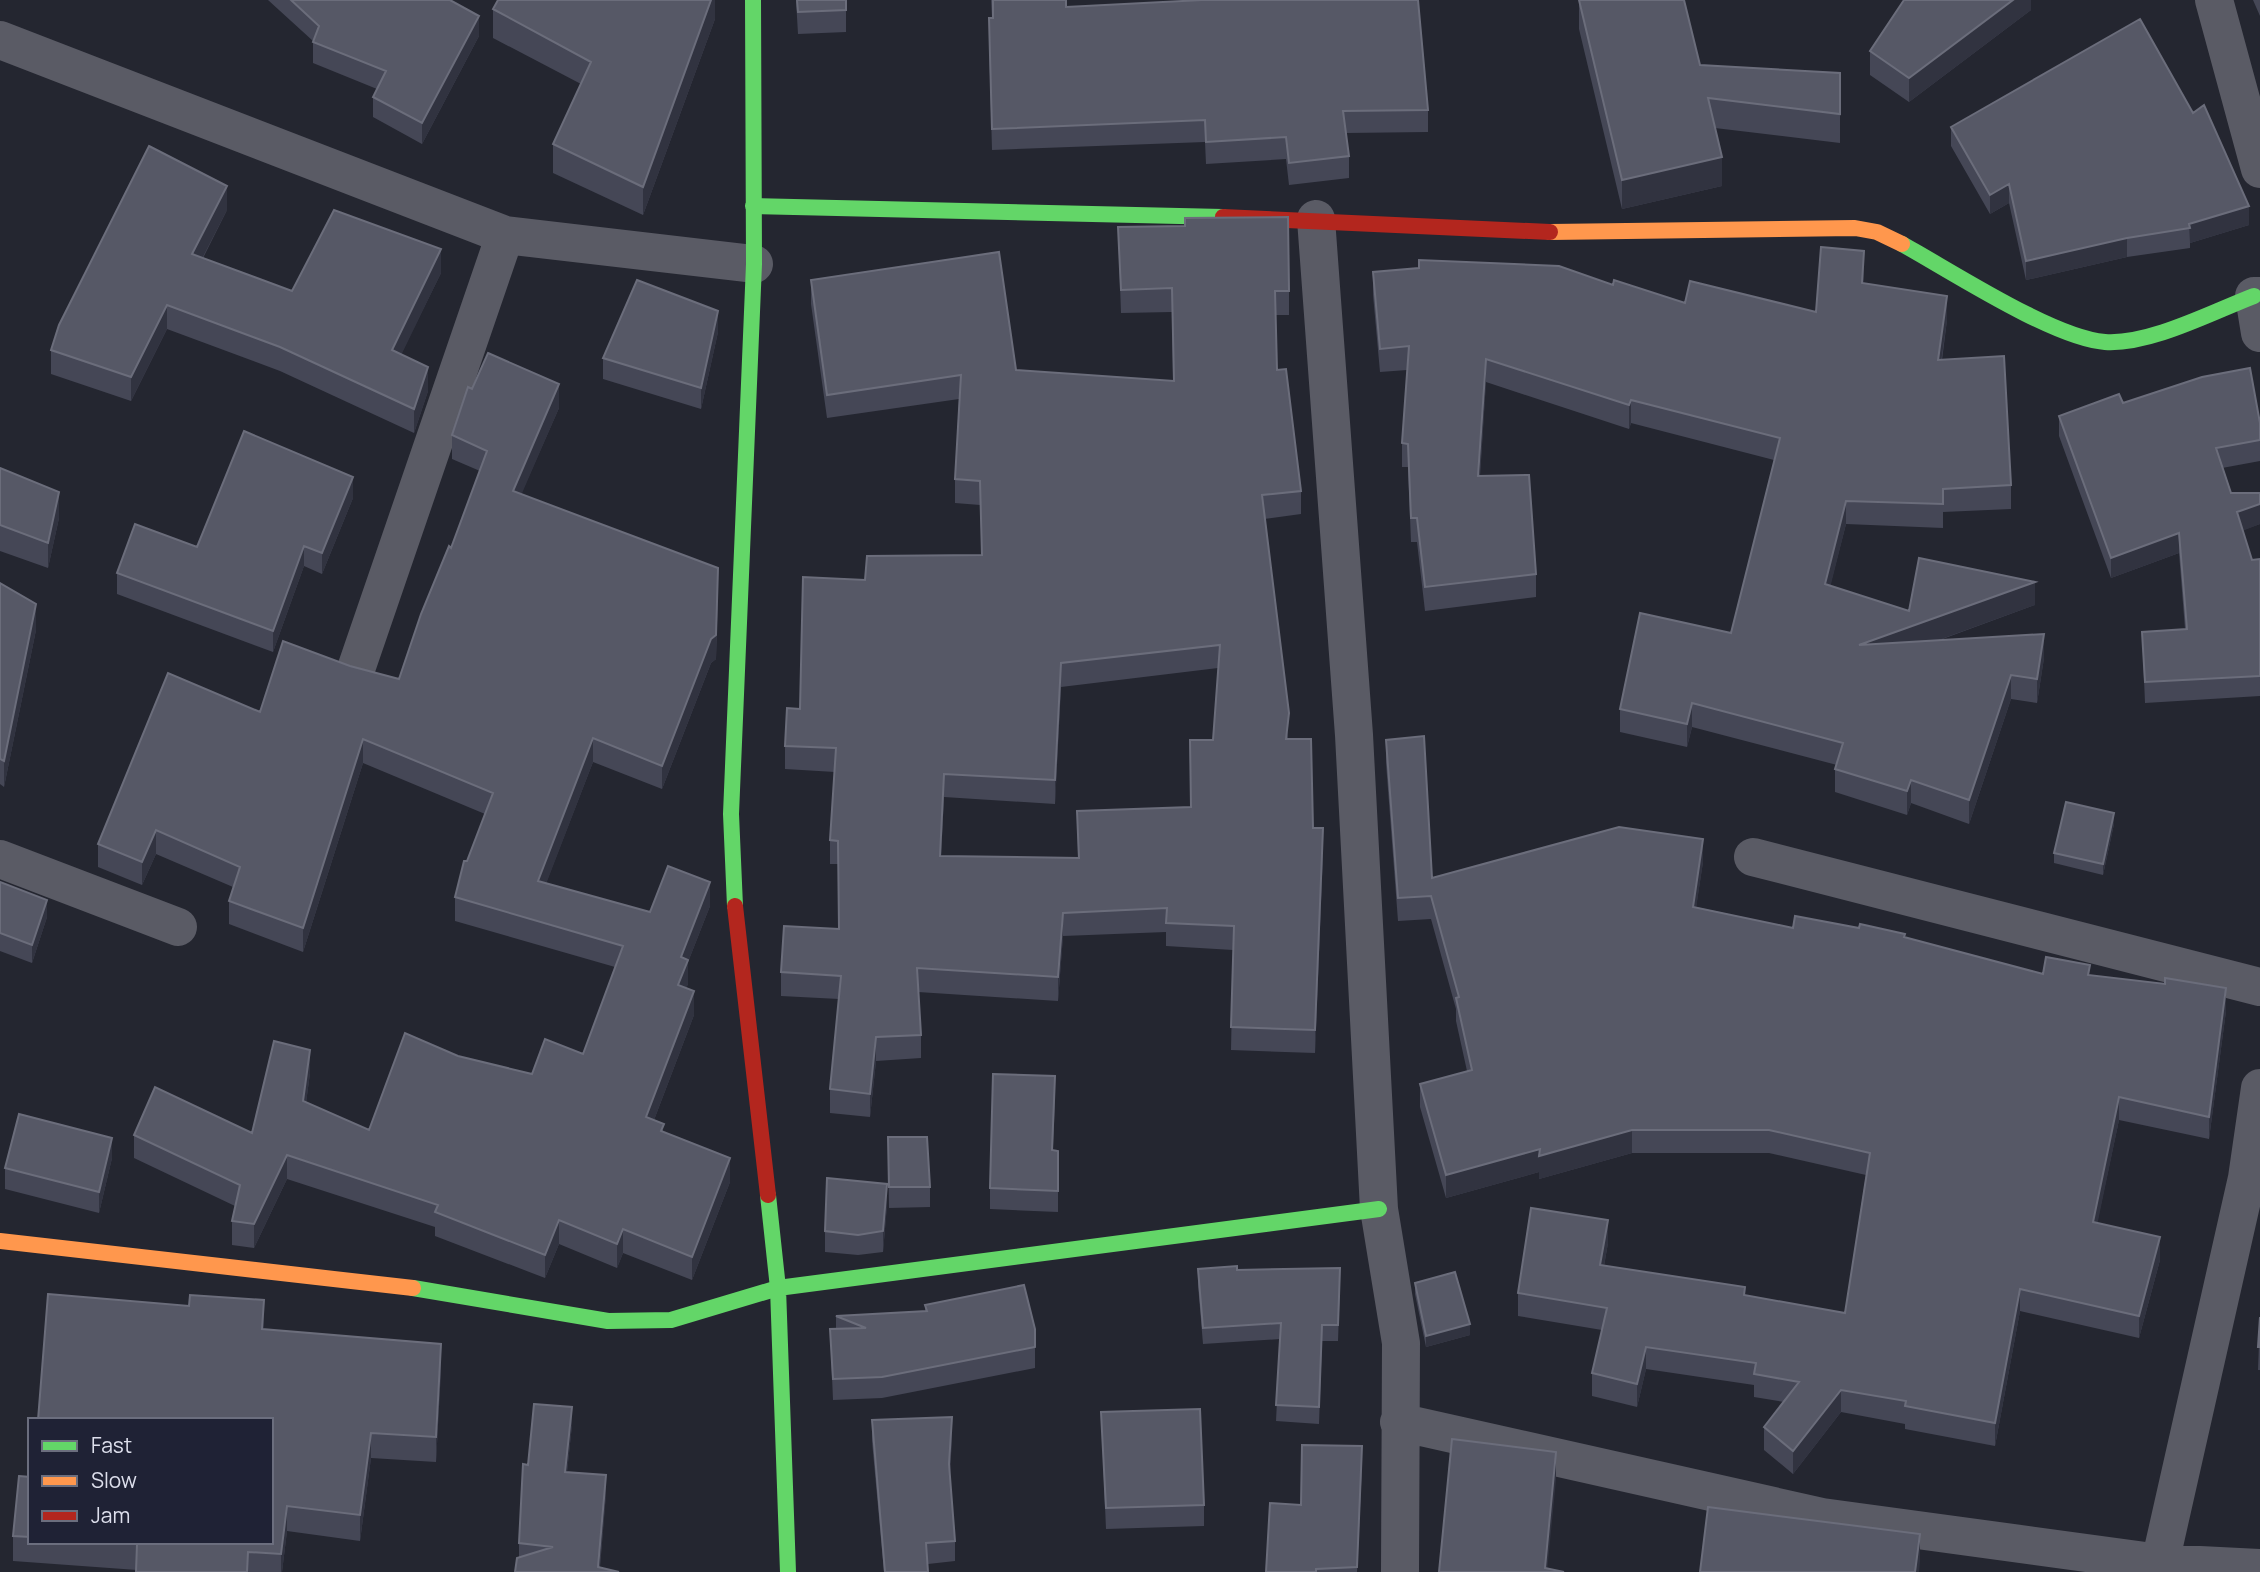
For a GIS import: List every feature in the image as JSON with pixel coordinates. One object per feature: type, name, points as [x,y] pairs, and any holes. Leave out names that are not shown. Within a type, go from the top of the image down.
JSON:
[{"type":"street","points":[[753,0],[754,264],[731,814],[735,909],[778,1289],[788,1572]]},
{"type":"street","points":[[2214,0],[2260,169]]},
{"type":"street","points":[[0,40],[505,235],[754,264]]},
{"type":"street","points":[[753,206],[1316,219],[1532,232],[1855,228],[1901,243],[2066,332],[2103,342],[2141,337],[2257,296],[2260,333]]},
{"type":"street","points":[[1316,219],[1354,735],[1379,1209],[1401,1343],[1400,1572]]},
{"type":"street","points":[[356,669],[505,235]]},
{"type":"street","points":[[1753,857],[2260,987]]},
{"type":"street","points":[[0,859],[178,927]]},
{"type":"street","points":[[2160,1563],[2248,1178],[2260,1088]]},
{"type":"street","points":[[0,1241],[434,1290],[608,1321],[671,1320],[778,1289],[1379,1209]]},
{"type":"street","points":[[1399,1422],[1822,1517],[2160,1563],[2260,1568]]},
{"type":"building","points":[[291,0],[450,0],[479,16],[422,123],[373,97],[386,71],[313,42],[319,26]]},
{"type":"building","points":[[498,0],[711,0],[643,187],[553,144],[591,62],[493,9]]},
{"type":"building","points":[[797,0],[846,0],[846,10],[798,12]]},
{"type":"building","points":[[993,0],[1066,0],[1066,7],[1202,0],[1418,0],[1428,110],[1343,111],[1349,156],[1289,163],[1286,137],[1206,142],[1205,120],[992,129],[989,18],[993,18]]},
{"type":"building","points":[[1579,0],[1684,0],[1700,65],[1840,73],[1840,114],[1708,98],[1722,157],[1622,180]]},
{"type":"building","points":[[1904,0],[2013,0],[1909,78],[1870,51]]},
{"type":"building","points":[[2140,19],[2193,113],[2204,105],[2249,206],[2189,224],[2190,228],[2127,238],[2026,261],[2009,184],[1990,195],[1951,127]]},
{"type":"building","points":[[149,146],[227,186],[192,254],[292,291],[334,210],[441,249],[392,350],[428,367],[414,409],[280,347],[167,305],[131,377],[51,350],[59,325]]},
{"type":"building","points":[[1288,217],[1289,291],[1275,291],[1277,370],[1286,369],[1301,491],[1262,495],[1289,713],[1286,739],[1311,739],[1313,828],[1323,828],[1315,1030],[1231,1027],[1234,926],[1166,923],[1167,908],[1063,913],[1058,977],[917,968],[921,1035],[876,1037],[870,1094],[830,1089],[841,976],[781,972],[784,926],[839,929],[838,841],[830,840],[836,748],[785,746],[787,708],[800,709],[803,577],[865,580],[867,556],[982,555],[980,481],[955,479],[961,375],[827,395],[811,280],[999,252],[1016,370],[1174,381],[1172,288],[1121,290],[1118,227],[1185,226],[1185,218]],"holes":[[[1220,645],[1213,740],[1190,740],[1191,807],[1077,811],[1079,858],[940,856],[944,774],[1055,780],[1061,663]]]},
{"type":"building","points":[[1821,247],[1864,251],[1862,283],[1947,296],[1938,360],[2004,356],[2011,485],[1943,489],[1943,504],[1846,501],[1825,584],[1909,611],[1919,558],[2035,582],[1859,645],[2044,634],[2037,679],[2011,675],[1969,800],[1911,780],[1907,791],[1835,769],[1843,743],[1692,703],[1687,724],[1620,709],[1640,613],[1731,633],[1780,438],[1631,400],[1629,405],[1486,359],[1478,476],[1529,475],[1536,574],[1425,587],[1417,518],[1411,518],[1408,444],[1402,443],[1409,346],[1380,349],[1373,272],[1419,268],[1419,260],[1559,266],[1613,285],[1614,280],[1685,303],[1690,281],[1816,312]]},
{"type":"building","points":[[637,280],[718,311],[701,388],[603,358]]},
{"type":"building","points":[[488,353],[559,384],[513,491],[718,568],[716,635],[711,639],[662,766],[593,738],[538,881],[650,912],[668,866],[710,882],[681,957],[688,960],[678,985],[694,991],[646,1117],[664,1124],[661,1131],[730,1158],[692,1257],[623,1229],[617,1244],[559,1220],[545,1255],[435,1212],[438,1205],[287,1155],[254,1224],[232,1221],[240,1185],[134,1135],[155,1087],[252,1133],[274,1041],[310,1050],[303,1101],[369,1130],[405,1033],[458,1056],[532,1074],[545,1039],[583,1054],[623,946],[455,897],[464,861],[467,861],[493,793],[363,739],[303,928],[229,901],[240,867],[156,830],[142,862],[98,844],[168,673],[260,712],[283,641],[350,666],[399,679],[421,614],[449,546],[451,548],[487,451],[452,435],[468,387],[472,389]]},
{"type":"building","points":[[2250,368],[2260,423],[2260,440],[2216,448],[2231,493],[2260,493],[2260,504],[2237,512],[2252,560],[2260,559],[2260,676],[2145,682],[2142,632],[2187,629],[2179,533],[2111,558],[2059,416],[2119,394],[2123,403],[2202,377]]},
{"type":"building","points":[[244,431],[353,477],[322,553],[304,546],[273,631],[117,573],[135,524],[197,547]]},
{"type":"building","points":[[0,468],[59,492],[48,543],[0,525]]},
{"type":"building","points":[[0,583],[36,604],[4,761],[0,759]]},
{"type":"building","points":[[1424,736],[1432,878],[1619,827],[1703,839],[1693,907],[1793,928],[1795,916],[1859,928],[1860,924],[1905,934],[1904,937],[2043,974],[2046,957],[2090,965],[2088,975],[2165,984],[2165,978],[2226,988],[2209,1117],[2119,1097],[2093,1222],[2160,1237],[2139,1316],[2020,1289],[1995,1423],[1905,1406],[1906,1401],[1841,1390],[1793,1451],[1764,1427],[1799,1382],[1754,1374],[1756,1363],[1646,1347],[1637,1384],[1592,1373],[1607,1308],[1518,1293],[1531,1208],[1608,1220],[1600,1265],[1745,1287],[1744,1295],[1845,1313],[1870,1153],[1769,1130],[1632,1130],[1539,1156],[1540,1149],[1446,1175],[1420,1084],[1472,1070],[1456,998],[1459,997],[1431,896],[1398,898],[1386,740]]},
{"type":"building","points":[[2066,802],[2114,813],[2103,864],[2054,853]]},
{"type":"building","points":[[0,882],[47,900],[32,945],[0,933]]},
{"type":"building","points":[[993,1074],[1055,1076],[1052,1150],[1058,1151],[1058,1191],[990,1188]]},
{"type":"building","points":[[19,1114],[112,1138],[99,1192],[5,1168]]},
{"type":"building","points":[[888,1137],[927,1137],[930,1187],[889,1187]]},
{"type":"building","points":[[827,1178],[887,1184],[883,1231],[858,1235],[825,1231]]},
{"type":"building","points":[[1237,1266],[1237,1270],[1340,1268],[1338,1325],[1322,1325],[1319,1407],[1276,1405],[1281,1323],[1203,1328],[1198,1269]]},
{"type":"building","points":[[1455,1272],[1470,1324],[1426,1336],[1415,1283]]},
{"type":"building","points":[[1024,1285],[1035,1329],[1035,1347],[882,1377],[833,1379],[830,1329],[866,1328],[836,1316],[927,1311],[925,1305]]},
{"type":"building","points":[[48,1294],[189,1306],[190,1295],[264,1300],[262,1329],[441,1344],[436,1437],[371,1433],[360,1515],[287,1506],[281,1554],[248,1552],[247,1572],[136,1572],[137,1544],[273,1544],[273,1418],[38,1418]]},
{"type":"building","points":[[534,1404],[572,1407],[565,1472],[606,1475],[598,1567],[619,1572],[515,1572],[517,1558],[553,1547],[519,1543],[523,1464],[528,1465]]},
{"type":"building","points":[[1200,1409],[1204,1505],[1106,1508],[1101,1412]]},
{"type":"building","points":[[952,1417],[949,1464],[955,1541],[926,1543],[928,1572],[885,1572],[872,1420]]},
{"type":"building","points":[[1452,1439],[1556,1452],[1545,1568],[1564,1572],[1439,1572]]},
{"type":"building","points":[[1302,1445],[1362,1446],[1357,1567],[1316,1569],[1316,1572],[1266,1572],[1270,1503],[1301,1505]]},
{"type":"building","points":[[19,1476],[28,1477],[28,1537],[13,1536]]},
{"type":"building","points":[[1708,1507],[1920,1534],[1915,1572],[1700,1572]]},
{"type":"traffic: fast","points":[[735,906],[731,814],[754,264],[753,0]]},
{"type":"traffic: fast","points":[[753,206],[1223,217]]},
{"type":"traffic: fast","points":[[1902,244],[2031,316],[2083,338],[2105,342],[2123,342],[2161,333],[2254,296]]},
{"type":"traffic: fast","points":[[768,1195],[778,1288],[788,1572]]},
{"type":"traffic: fast","points":[[413,1288],[608,1321],[671,1320],[778,1288],[1379,1209]]},
{"type":"traffic: slow","points":[[1550,232],[1855,228],[1877,232],[1902,244]]},
{"type":"traffic: slow","points":[[0,1241],[413,1288]]},
{"type":"traffic: jam","points":[[1223,217],[1550,232]]},
{"type":"traffic: jam","points":[[735,906],[768,1195]]}]
